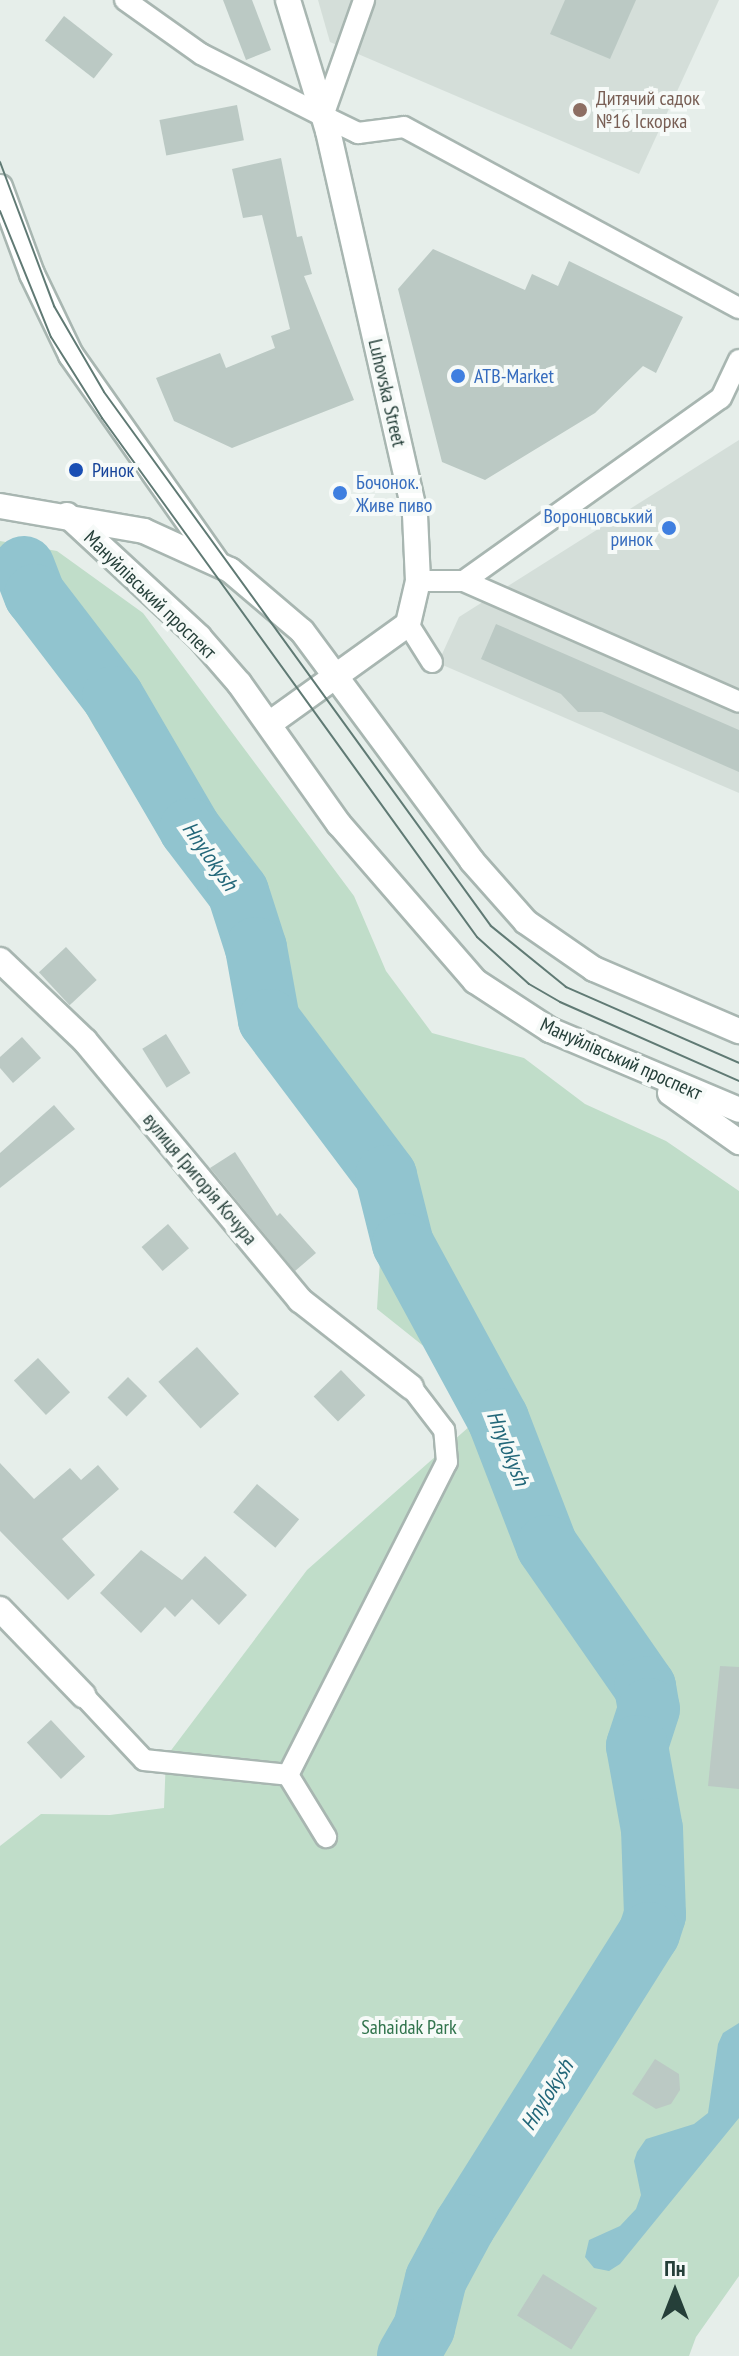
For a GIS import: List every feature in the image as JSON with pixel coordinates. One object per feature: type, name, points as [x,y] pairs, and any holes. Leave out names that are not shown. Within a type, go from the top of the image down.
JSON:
[{"type":"main road","name":"Luhovska Street","points":[[288,0],[323,116],[415,514],[418,581],[408,624]]},
{"type":"main road","points":[[0,187],[32,274],[71,355],[216,561]]},
{"type":"main road","points":[[0,506],[67,515]]},
{"type":"main road","name":"Мануйлівський проспект","points":[[67,515],[144,531],[216,561],[268,599],[339,675],[472,861],[526,922],[594,969],[739,1031]]},
{"type":"main road","name":"Мануйлівський проспект","points":[[67,515],[199,637],[269,724],[339,824],[475,981],[550,1030],[739,1110]]},
{"type":"main road","points":[[269,724],[408,624]]},
{"type":"main road","name":"вулиця Григорія Кочура","points":[[0,960],[85,1041],[300,1300],[411,1387]]},
{"type":"main road","points":[[632,1067],[739,1142]]},
{"type":"main road","points":[[0,1609],[83,1695]]},
{"type":"lane","points":[[125,0],[201,54],[323,116],[358,133],[404,127],[739,308]]},
{"type":"lane","points":[[323,116],[364,0]]},
{"type":"lane","points":[[464,581],[721,398],[739,360]]},
{"type":"lane","points":[[418,581],[464,581],[739,702]]},
{"type":"lane","points":[[408,624],[432,662]]},
{"type":"lane","points":[[288,1775],[447,1462],[444,1430],[411,1387]]},
{"type":"lane","points":[[83,1695],[144,1760],[288,1775]]},
{"type":"lane","points":[[288,1775],[326,1837]]},
{"type":"shaded area","name":"Дитячий садок №16 Іскорка","points":[[318,0],[719,0],[639,174],[330,42]]},
{"type":"shaded area","name":"Воронцовський ринок","points":[[739,440],[739,793],[438,663],[459,617]]},
{"type":"green space","name":"Sahaidak Park","points":[[0,541],[57,551],[143,613],[354,896],[386,971],[432,1033],[524,1058],[585,1104],[666,1141],[739,1191],[739,2276],[696,2337],[689,2356],[0,2356],[0,1846],[41,1814],[110,1815],[164,1808],[166,1757],[307,1570],[479,1418],[456,1372],[377,1309],[381,1244],[357,1137],[282,1018],[242,922],[214,873],[96,730],[0,562]]},
{"type":"water","points":[[739,2023],[739,2118],[620,2264],[609,2271],[594,2268],[585,2257],[589,2240],[620,2226],[636,2209],[641,2195],[634,2161],[637,2152],[646,2139],[694,2124],[708,2113],[718,2044],[723,2033]]},
{"type":"building","points":[[223,0],[252,0],[271,50],[246,60]]},
{"type":"building","points":[[565,0],[636,0],[610,59],[550,34]]},
{"type":"building","points":[[64,16],[113,54],[94,79],[45,40]]},
{"type":"building","points":[[237,105],[244,140],[166,155],[159,120]]},
{"type":"building","points":[[281,158],[297,237],[302,236],[312,274],[304,276],[354,400],[232,448],[174,421],[156,378],[220,353],[226,368],[275,348],[271,336],[290,329],[262,215],[243,218],[232,169]]},
{"type":"building","points":[[433,249],[525,290],[532,274],[558,286],[569,261],[683,317],[656,373],[643,366],[595,413],[485,480],[442,462],[398,289]]},
{"type":"building","points":[[496,624],[739,730],[739,772],[602,712],[578,712],[561,694],[481,659]]},
{"type":"building","points":[[66,947],[97,980],[70,1005],[39,972]]},
{"type":"building","points":[[166,1034],[190,1073],[167,1088],[142,1049]]},
{"type":"building","points":[[22,1037],[41,1058],[13,1083],[0,1068],[0,1057]]},
{"type":"building","points":[[54,1105],[75,1129],[0,1188],[0,1153]]},
{"type":"building","points":[[235,1152],[277,1216],[280,1213],[316,1253],[295,1271],[210,1168]]},
{"type":"building","points":[[168,1224],[189,1248],[163,1271],[142,1247]]},
{"type":"building","points":[[197,1347],[239,1394],[201,1429],[158,1382]]},
{"type":"building","points":[[38,1358],[70,1392],[46,1415],[14,1381]]},
{"type":"building","points":[[341,1370],[365,1395],[338,1422],[314,1396]]},
{"type":"building","points":[[128,1377],[147,1396],[127,1417],[107,1398]]},
{"type":"building","points":[[0,1463],[34,1499],[70,1468],[81,1480],[98,1465],[119,1489],[62,1539],[95,1575],[68,1600],[0,1531]]},
{"type":"building","points":[[257,1484],[299,1519],[275,1548],[233,1512]]},
{"type":"building","points":[[141,1550],[182,1580],[205,1556],[247,1595],[219,1625],[192,1599],[175,1617],[165,1607],[141,1633],[100,1593]]},
{"type":"building","points":[[720,1666],[739,1667],[739,1789],[708,1786]]},
{"type":"building","points":[[51,1720],[85,1757],[61,1779],[27,1743]]},
{"type":"building","points":[[655,2059],[679,2074],[680,2090],[671,2104],[656,2109],[632,2094]]},
{"type":"building","points":[[543,2274],[597,2308],[571,2349],[517,2316]]},
{"type":"waterway","name":"Hnylokysh","points":[[24,567],[35,595],[113,697],[190,829],[238,892],[256,948],[269,1020],[386,1176],[403,1244],[498,1419],[547,1546],[645,1687],[649,1709],[637,1746],[652,1829],[655,1915],[649,1933],[465,2225],[436,2279],[424,2328],[408,2356]]},
{"type":"tram line","points":[[0,162],[54,306],[104,392],[491,926],[566,987],[739,1063]]},
{"type":"tram line","points":[[0,211],[51,337],[102,418],[477,937],[529,984],[560,1002],[739,1081]]},
{"type":"place","name":"Дитячий садок №16 Іскорка","points":[[580,110]]},
{"type":"place","name":"ATB-Market","points":[[458,376]]},
{"type":"place","name":"Ринок","points":[[76,470]]},
{"type":"place","name":"Бочонок. Живе пиво","points":[[340,493]]},
{"type":"place","name":"Воронцовський ринок","points":[[669,528]]}]
